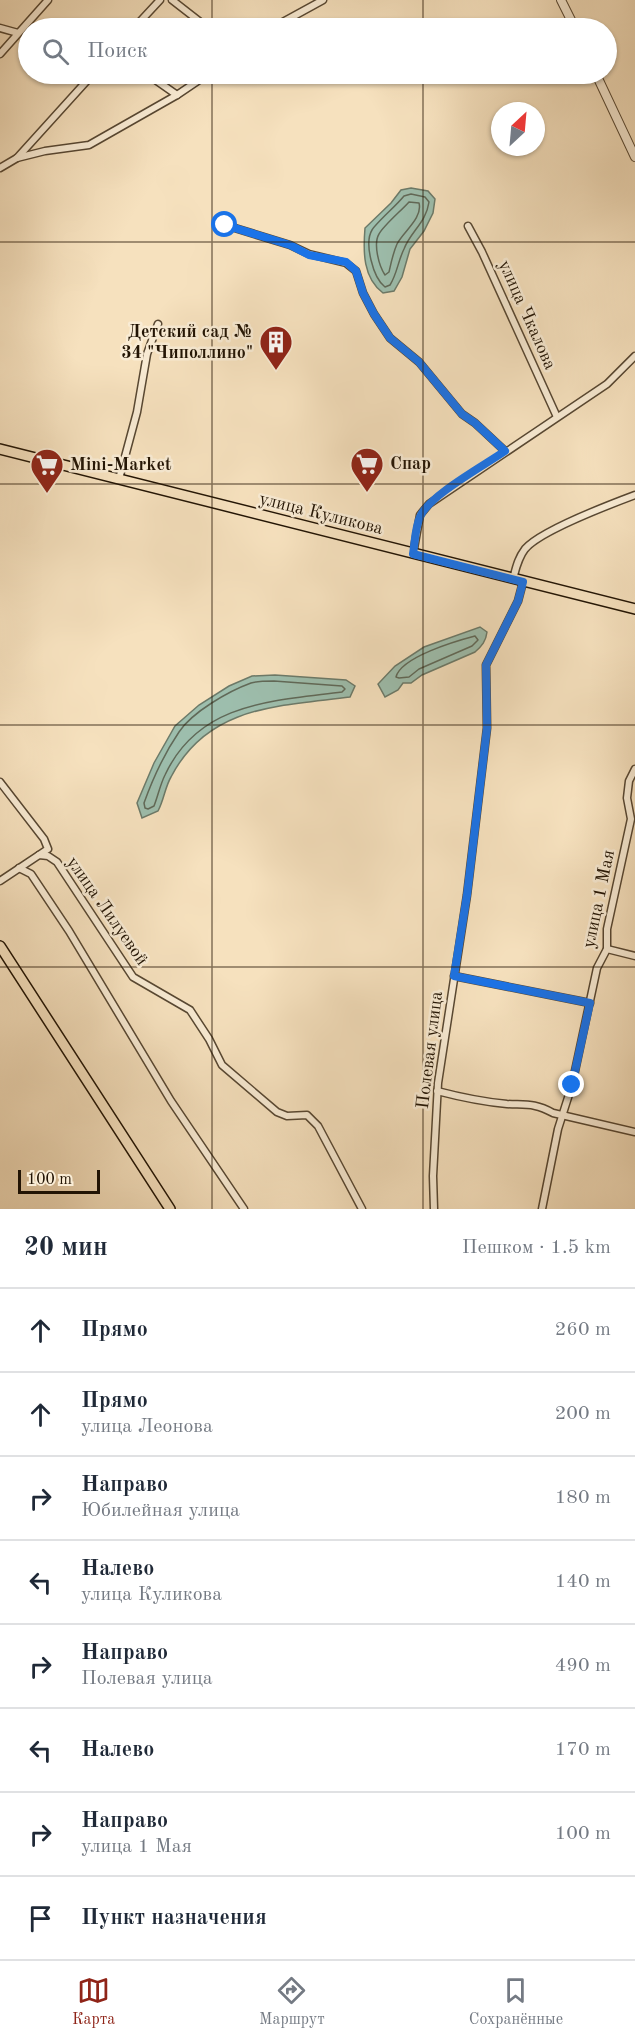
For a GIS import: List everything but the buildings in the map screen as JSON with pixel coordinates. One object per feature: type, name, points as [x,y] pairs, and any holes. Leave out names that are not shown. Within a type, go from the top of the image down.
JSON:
[{"type":"main road","name":"улица Куликова","points":[[0,449],[635,609]]},
{"type":"main road","points":[[0,946],[170,1209]]},
{"type":"street","points":[[32,18],[48,0]]},
{"type":"street","points":[[143,18],[160,0]]},
{"type":"street","points":[[172,0],[195,18]]},
{"type":"street","points":[[290,18],[322,0]]},
{"type":"street","points":[[561,0],[570,18]]},
{"type":"street","points":[[0,28],[18,33],[0,54]]},
{"type":"street","points":[[17,158],[84,84]]},
{"type":"street","points":[[161,84],[177,95]]},
{"type":"street","points":[[0,168],[17,158],[45,151],[89,145],[193,84]]},
{"type":"street","points":[[601,84],[635,157]]},
{"type":"street","points":[[225,225],[290,245],[309,255],[346,262],[356,271],[363,293],[390,338],[419,362],[462,414],[505,451]]},
{"type":"street","name":"улица Чкалова","points":[[468,226],[557,417]]},
{"type":"street","points":[[119,479],[137,412],[147,354],[158,324]]},
{"type":"street","points":[[413,554],[416,529],[420,515],[425,508],[443,493],[607,384],[635,356]]},
{"type":"street","points":[[513,579],[519,557],[540,537],[635,495]]},
{"type":"street","name":"Полевая улица","points":[[434,1209],[433,1176],[437,1091],[467,895],[487,728],[486,665],[518,601],[523,582]]},
{"type":"street","name":"улица 1 Мая","points":[[542,1209],[597,968],[607,949],[607,930],[631,819],[627,798],[628,781],[635,769]]},
{"type":"street","name":"улица Лилуевой","points":[[0,782],[44,839],[48,849],[0,882]]},
{"type":"street","name":"улица Лилуевой","points":[[39,855],[48,856],[57,862],[133,976],[190,1010],[209,1039],[222,1065],[277,1112],[287,1116],[307,1115],[318,1126],[362,1209]]},
{"type":"street","points":[[19,868],[31,874],[69,931],[171,1101],[244,1209]]},
{"type":"street","points":[[607,949],[635,957]]},
{"type":"street","points":[[454,976],[590,1003]]},
{"type":"street","points":[[437,1091],[506,1104],[530,1103],[563,1115],[635,1132]]},
{"type":"water","points":[[411,188],[428,191],[435,199],[433,213],[424,231],[410,249],[402,277],[394,291],[383,293],[371,280],[368,272],[364,246],[365,228],[401,190]]},
{"type":"water","points":[[480,627],[487,632],[483,643],[475,652],[422,675],[411,683],[403,683],[398,690],[385,697],[378,684],[395,666],[424,647]]},
{"type":"water","points":[[275,675],[346,680],[355,686],[350,697],[272,707],[225,722],[205,735],[186,753],[169,781],[158,811],[142,818],[137,803],[154,763],[175,726],[199,705],[229,686],[252,676]]},
{"type":"place","name":"Детский сад № 34 \"Чиполлино\"","points":[[276,371]]},
{"type":"place","name":"Спар","points":[[367,493]]},
{"type":"place","name":"Mini-Market","points":[[47,494]]},
{"type":"route","points":[[225,225],[290,245],[309,255],[346,262],[356,271],[363,293],[390,338],[419,362],[462,414],[505,451],[425,508],[420,515],[416,529],[413,554],[523,582],[518,601],[486,665],[487,728],[467,895],[454,976],[590,1003],[572,1085]]}]
